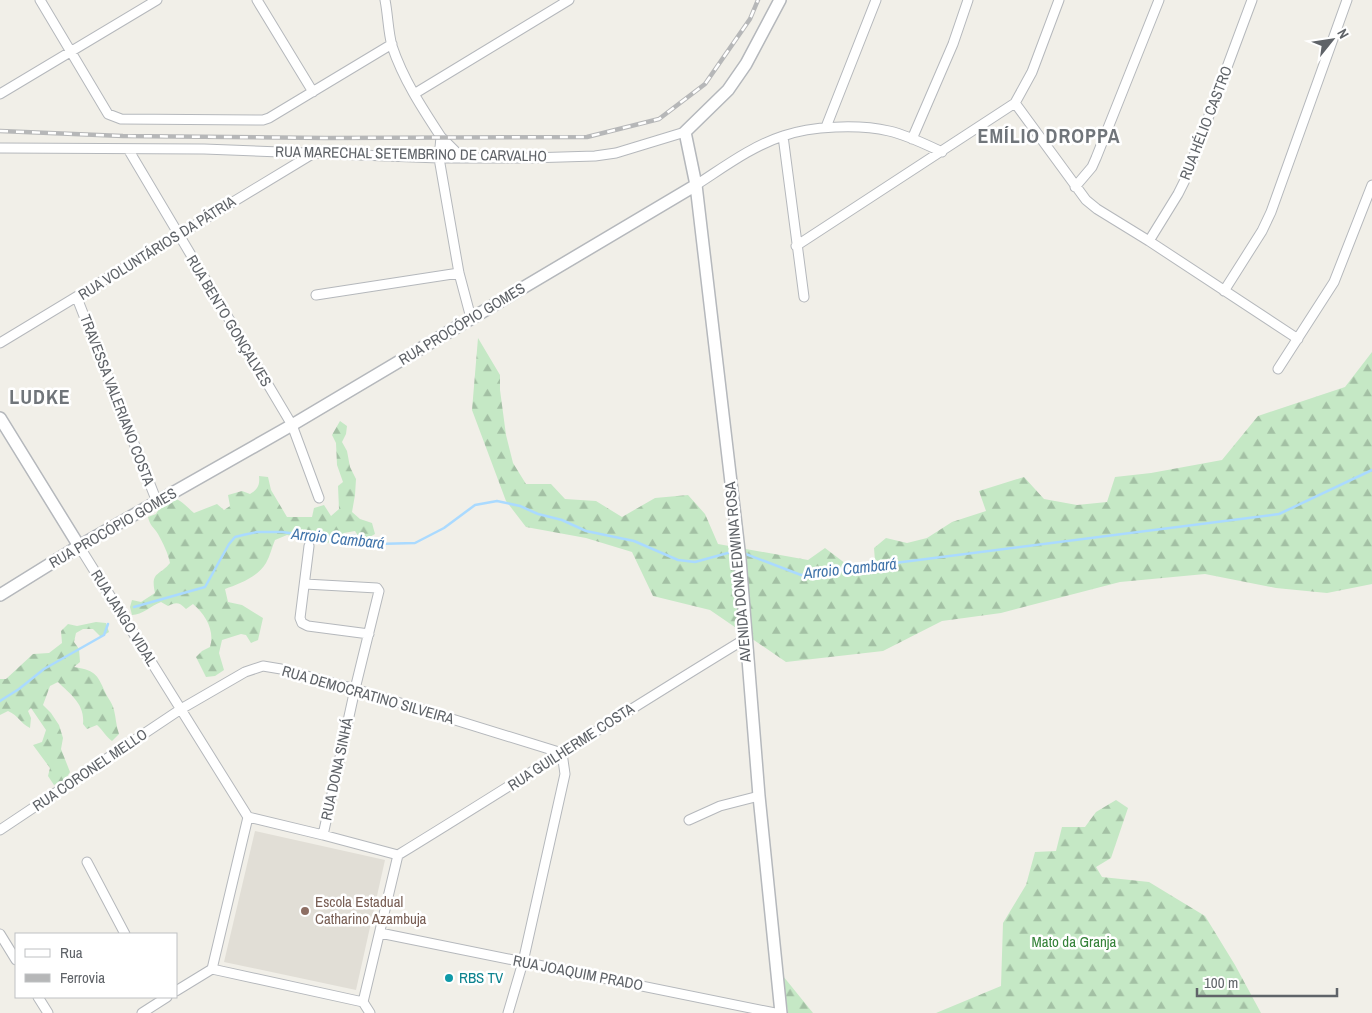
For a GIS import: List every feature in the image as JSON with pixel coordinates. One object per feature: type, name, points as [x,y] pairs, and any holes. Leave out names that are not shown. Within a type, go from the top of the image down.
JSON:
[{"type":"street","points":[[40,0],[108,114],[121,119],[263,120],[392,44]]},
{"type":"street","points":[[0,94],[157,0]]},
{"type":"street","points":[[257,0],[313,92]]},
{"type":"street","points":[[414,94],[569,0]]},
{"type":"street","name":"RUA MARECHAL SETEMBRINO DE CARVALHO","points":[[0,148],[213,149],[439,158],[595,156],[633,148],[685,132],[728,90],[746,64],[780,0]]},
{"type":"street","points":[[826,128],[876,0]]},
{"type":"street","points":[[912,139],[953,44],[968,0]]},
{"type":"street","points":[[796,246],[1015,103],[1032,72],[1059,0]]},
{"type":"street","points":[[1075,186],[1092,167],[1159,0]]},
{"type":"street","name":"RUA HÉLIO CASTRO","points":[[1149,241],[1185,180],[1252,0]]},
{"type":"street","points":[[1224,291],[1262,231],[1271,212],[1348,0]]},
{"type":"street","points":[[388,1],[392,44],[403,72],[414,94],[441,137],[462,158]]},
{"type":"street","points":[[1015,103],[1086,200],[1298,339]]},
{"type":"street","name":"RUA PROCÓPIO GOMES","points":[[0,595],[79,546],[292,425],[696,185],[749,151],[783,136],[826,128],[867,127],[889,131],[942,152]]},
{"type":"street","name":"AVENIDA DONA EDWINA ROSA","points":[[685,132],[696,185],[740,559],[759,796],[781,1013]]},
{"type":"street","points":[[783,136],[804,297]]},
{"type":"street","points":[[441,137],[439,158],[459,272],[471,318]]},
{"type":"street","name":"RUA BENTO GONÇALVES","points":[[128,149],[292,425],[319,498]]},
{"type":"street","name":"RUA VOLUNTÁRIOS DA PÁTRIA","points":[[0,343],[77,298],[314,152]]},
{"type":"street","points":[[1278,369],[1334,282],[1372,185]]},
{"type":"street","points":[[316,295],[459,272]]},
{"type":"street","name":"TRAVESSA VALERIANO COSTA","points":[[77,298],[157,502]]},
{"type":"street","name":"RUA JANGO VIDAL","points":[[0,418],[248,818]]},
{"type":"street","points":[[309,546],[300,618],[302,623],[308,626],[369,634]]},
{"type":"street","name":"RUA DONA SINHÁ","points":[[304,584],[377,588],[379,591],[323,835]]},
{"type":"street","name":"RUA GUILHERME COSTA","points":[[398,855],[745,639]]},
{"type":"street","name":"RUA DEMOCRATINO SILVEIRA","points":[[180,709],[245,672],[263,666],[355,689],[562,753]]},
{"type":"street","name":"RUA CORONEL MELLO","points":[[0,830],[180,709]]},
{"type":"street","points":[[508,1013],[523,962],[565,774],[562,753]]},
{"type":"street","points":[[689,820],[720,806],[759,796]]},
{"type":"street","points":[[178,990],[212,968],[248,818],[398,855],[363,1002]]},
{"type":"street","points":[[87,862],[124,933]]},
{"type":"street","name":"RUA JOAQUIM PRADO","points":[[380,933],[775,1013]]},
{"type":"street","points":[[0,934],[15,958]]},
{"type":"street","points":[[212,968],[363,1002],[370,1013]]},
{"type":"street","points":[[39,998],[48,1013]]},
{"type":"street","points":[[142,1013],[162,998]]},
{"type":"shaded area","name":"Escola Estadual Catharino Azambuja","points":[[255,831],[385,860],[356,990],[224,962]]},
{"type":"green space","points":[[478,338],[500,375],[506,435],[513,463],[526,484],[551,484],[565,499],[596,501],[622,517],[655,498],[688,495],[705,514],[718,544],[808,560],[825,548],[854,570],[876,574],[874,548],[886,538],[907,543],[927,538],[952,522],[986,511],[979,491],[1024,477],[1044,499],[1077,505],[1107,502],[1115,477],[1151,473],[1222,460],[1258,416],[1345,387],[1372,352],[1372,584],[1327,593],[1276,588],[1205,574],[1120,582],[1001,613],[942,621],[883,651],[786,662],[710,610],[653,596],[632,552],[586,538],[526,527],[506,501],[472,410]]},
{"type":"green space","points":[[340,421],[347,426],[342,442],[356,479],[352,512],[360,519],[372,523],[375,534],[366,539],[360,539],[355,531],[344,533],[338,542],[321,543],[287,535],[275,540],[263,568],[253,576],[225,589],[228,602],[242,605],[263,618],[258,640],[251,643],[246,635],[241,634],[222,640],[219,653],[224,670],[215,676],[206,677],[196,657],[210,647],[210,629],[202,613],[193,604],[186,609],[179,604],[175,603],[168,606],[161,602],[132,615],[130,607],[132,600],[141,602],[155,593],[155,577],[170,563],[163,544],[148,517],[156,514],[166,501],[174,498],[194,513],[217,504],[224,510],[230,506],[228,495],[242,491],[250,494],[258,487],[259,476],[268,477],[271,490],[287,517],[312,517],[314,508],[324,505],[331,516],[339,509],[338,486],[343,482],[337,465],[336,443],[332,435]]},
{"type":"green space","points":[[96,622],[106,623],[109,632],[101,637],[93,629],[83,629],[76,633],[74,642],[79,649],[80,662],[74,667],[88,670],[96,675],[113,706],[119,734],[112,741],[97,725],[87,729],[83,724],[82,711],[76,700],[58,682],[50,686],[43,705],[59,725],[63,738],[61,749],[70,772],[65,780],[54,785],[48,776],[50,768],[33,745],[42,742],[46,730],[31,708],[28,711],[31,718],[30,728],[8,711],[0,715],[0,679],[6,679],[33,654],[49,653],[62,643],[61,631],[68,624],[77,626]]},
{"type":"green space","name":"Mato da Granja","points":[[1116,800],[1128,808],[1111,858],[1096,867],[1102,877],[1149,882],[1205,916],[1261,1013],[936,1013],[1001,986],[1003,923],[1026,885],[1035,852],[1056,851],[1062,827],[1085,827],[1096,812]]},
{"type":"green space","points":[[783,976],[813,1013],[788,1013]]},
{"type":"waterway","name":"Arroio Cambará","points":[[743,553],[801,575],[1279,514],[1372,470]]},
{"type":"waterway","name":"Arroio Cambará","points":[[134,607],[205,587],[229,544],[235,537],[257,532],[282,532],[318,537],[355,536],[377,544],[415,543],[444,528],[475,505],[497,501],[520,506],[538,514],[562,520],[586,531],[634,541],[678,560],[695,562],[735,551]]},
{"type":"waterway","name":"Arroio Cambará","points":[[0,701],[44,669],[104,635],[108,624]]},
{"type":"railway","points":[[0,131],[123,136],[326,138],[587,137],[659,119],[705,84],[750,19],[758,0]]},
{"type":"place","name":"Escola Estadual Catharino Azambuja","points":[[305,911]]},
{"type":"place","name":"RBS TV","points":[[449,978]]},
{"type":"district","name":"EMÍLIO DROPPA","points":[[1049,136]]},
{"type":"district","name":"LUDKE","points":[[40,397]]}]
